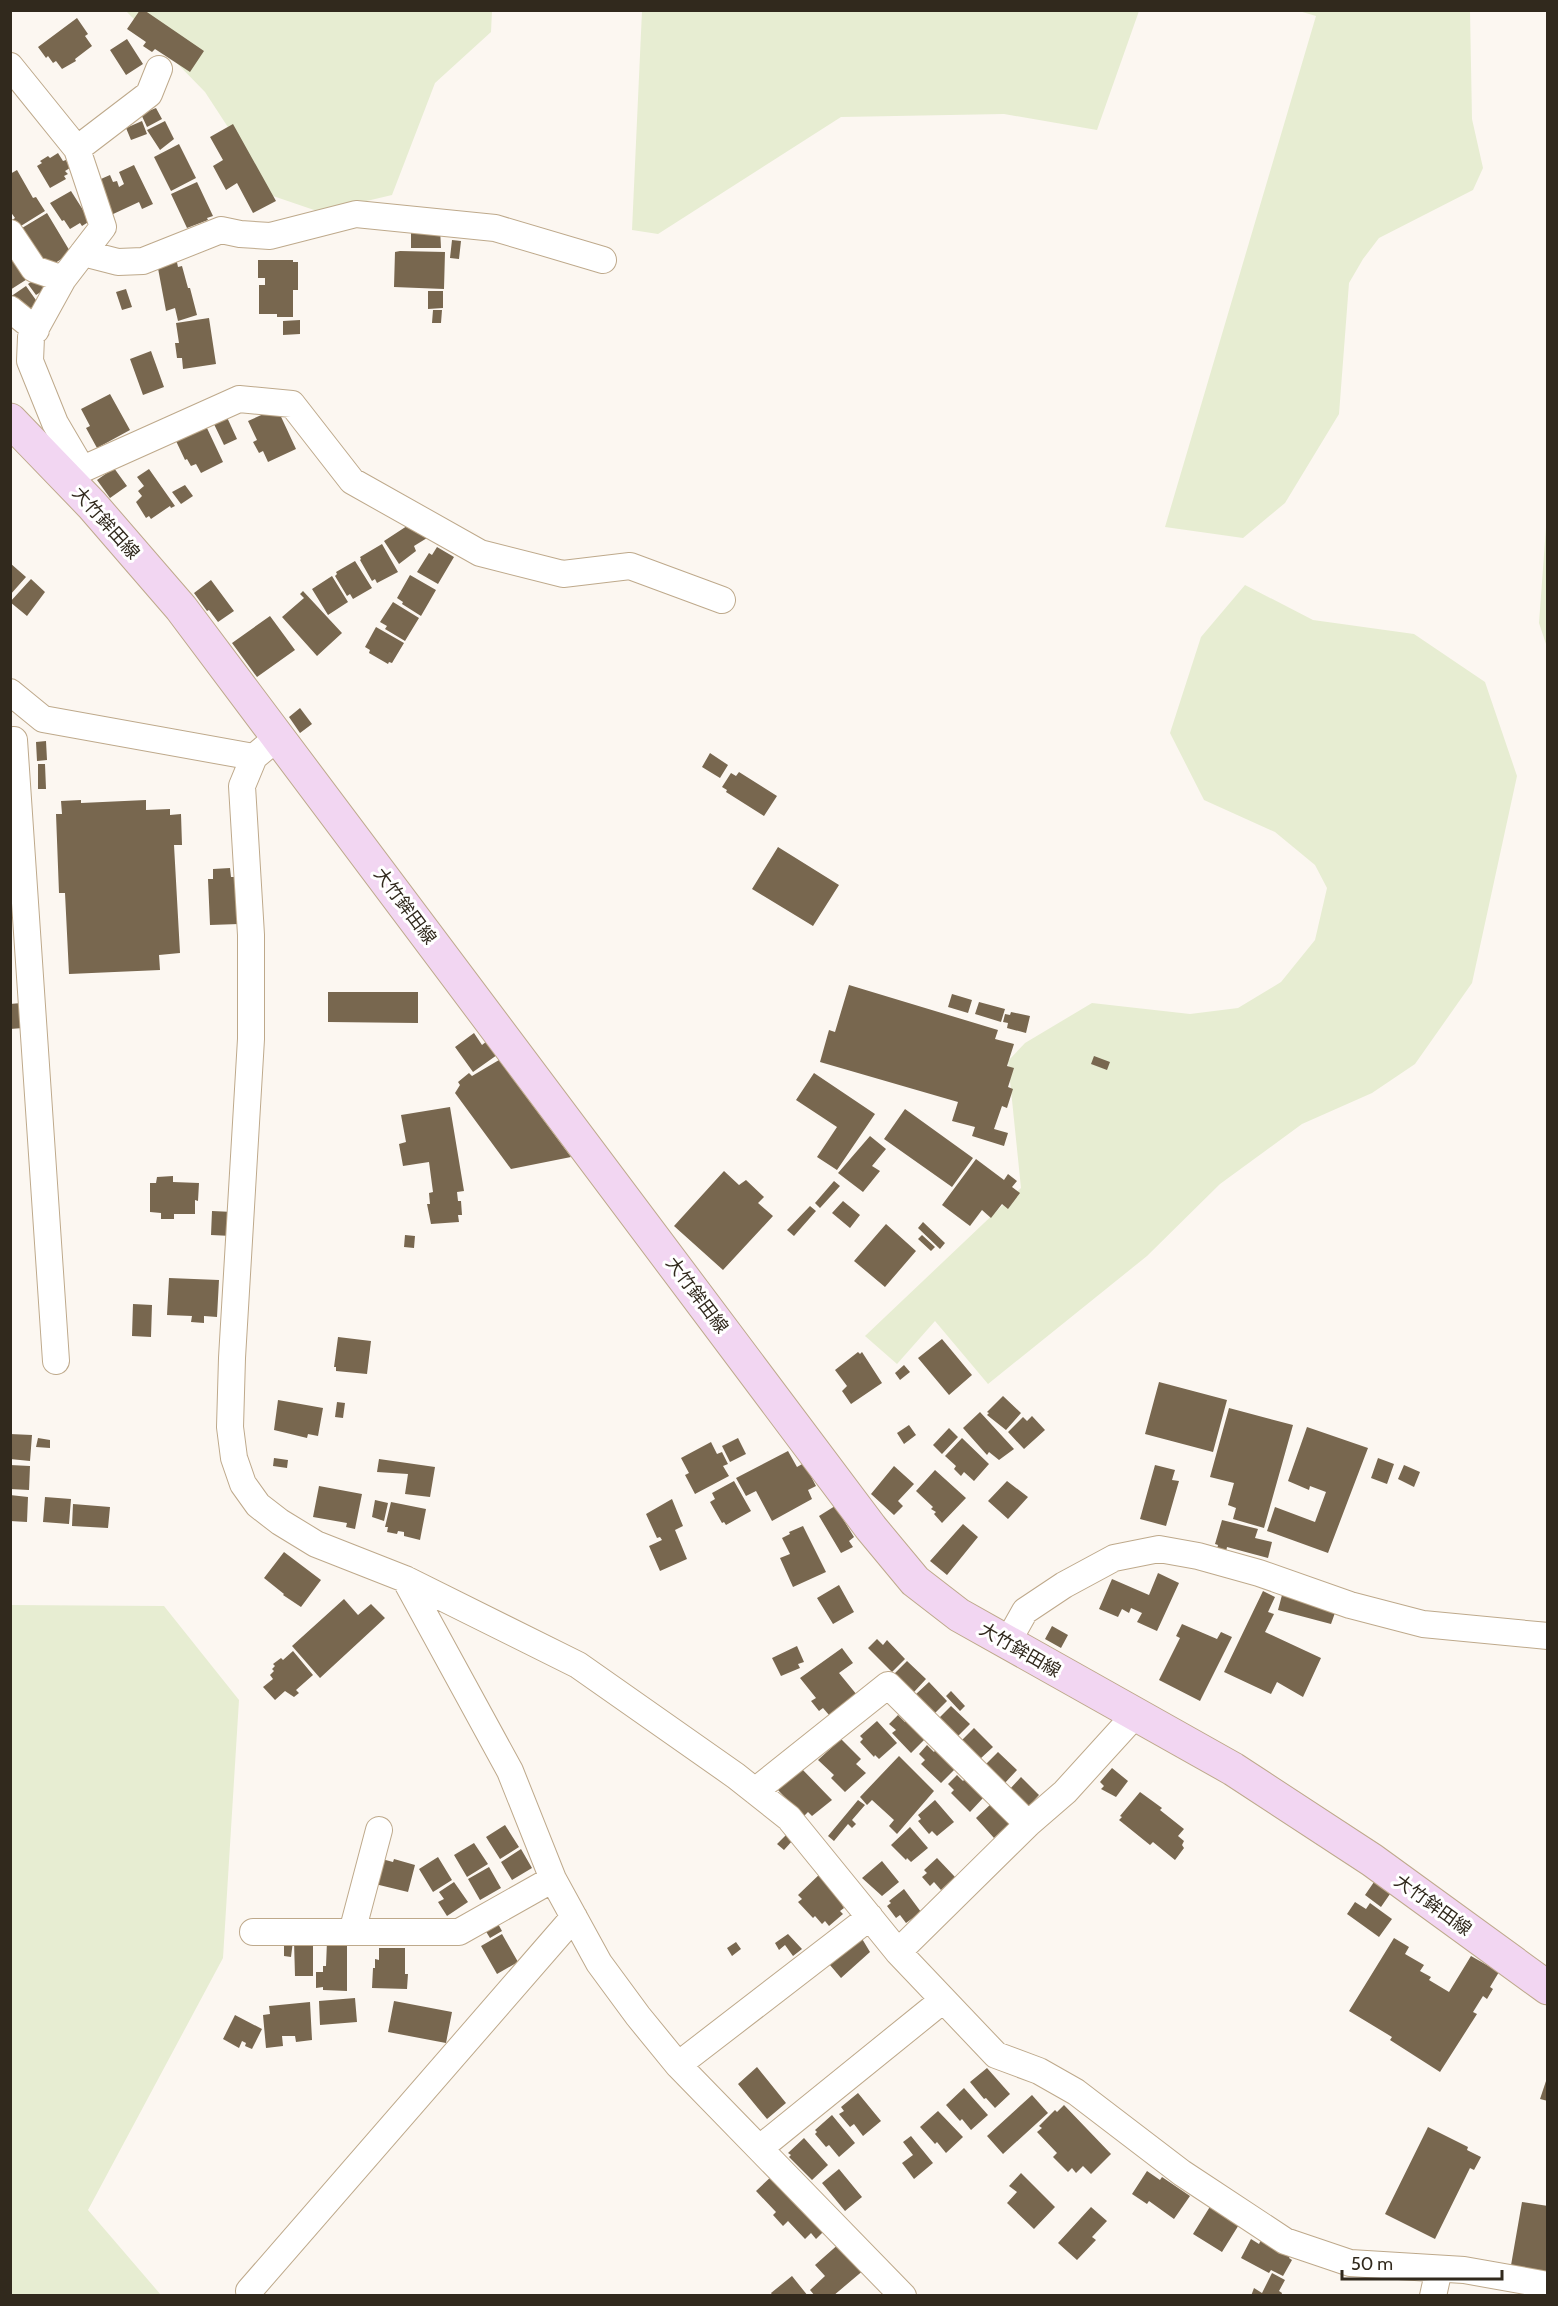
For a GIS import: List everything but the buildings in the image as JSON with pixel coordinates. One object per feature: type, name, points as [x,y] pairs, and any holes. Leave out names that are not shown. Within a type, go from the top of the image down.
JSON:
[{"type":"main road","name":"大竹鉾田線","points":[[10,420],[73,473],[181,608],[871,1528],[915,1581],[959,1615],[1233,1769],[1372,1860],[1548,1988]]},
{"type":"street","points":[[10,66],[19,93],[77,149],[103,227],[63,279],[31,337],[30,361],[73,473],[239,399],[292,404],[352,481],[480,553],[563,574],[630,567],[722,600]]},
{"type":"street","points":[[77,149],[149,94],[159,69]]},
{"type":"street","points":[[83,253],[118,262],[144,261],[221,230],[270,236],[356,214],[495,228],[603,260]]},
{"type":"street","points":[[10,233],[34,268],[63,279]]},
{"type":"street","points":[[10,309],[36,330]]},
{"type":"street","points":[[10,692],[43,719],[254,757]]},
{"type":"street","points":[[43,719],[12,741],[56,1361]]},
{"type":"street","points":[[278,736],[254,757],[242,786],[251,935],[251,1039],[230,1427],[234,1458],[243,1484],[258,1505],[280,1522],[316,1544],[405,1579],[578,1665],[754,1791],[789,1818],[898,1952],[996,2055],[1039,2071],[1076,2092],[1182,2173],[1286,2241],[1350,2263],[1464,2271],[1548,2285]]},
{"type":"street","points":[[1007,1643],[1026,1611],[1064,1584],[1114,1558],[1159,1549],[1198,1556],[1259,1573],[1350,1605],[1423,1624],[1548,1636]]},
{"type":"street","points":[[405,1579],[510,1772],[553,1879],[599,1964],[678,2065],[903,2295]]},
{"type":"street","points":[[754,1791],[888,1685],[1028,1824]]},
{"type":"street","points":[[898,1952],[1028,1824],[1065,1792],[1135,1714]]},
{"type":"street","points":[[352,1932],[379,1830]]},
{"type":"street","points":[[253,1932],[459,1932],[553,1879]]},
{"type":"street","points":[[249,2291],[574,1917]]},
{"type":"street","points":[[678,2065],[870,1917]]},
{"type":"street","points":[[760,2148],[943,2000]]},
{"type":"street","points":[[1433,2295],[1439,2269]]},
{"type":"green space","points":[[642,10],[1139,11],[1097,130],[1004,114],[841,117],[658,234],[632,230]]},
{"type":"green space","points":[[126,11],[492,11],[491,32],[435,83],[392,195],[320,212],[273,196],[205,92]]},
{"type":"green space","points":[[1299,11],[1470,11],[1472,119],[1483,168],[1473,190],[1379,238],[1363,259],[1349,283],[1339,414],[1285,503],[1243,538],[1165,527],[1316,16]]},
{"type":"green space","points":[[1547,514],[1548,647],[1539,623]]},
{"type":"green space","points":[[1245,585],[1313,620],[1414,634],[1485,682],[1517,776],[1472,983],[1415,1064],[1372,1093],[1302,1124],[1220,1184],[1147,1256],[988,1384],[935,1321],[897,1364],[865,1336],[1021,1188],[1008,1061],[1025,1043],[1092,1003],[1190,1014],[1238,1008],[1281,982],[1315,940],[1327,888],[1315,865],[1275,832],[1204,800],[1170,733],[1201,637]]},
{"type":"green space","points":[[11,1605],[164,1606],[239,1700],[223,1958],[88,2210],[161,2295],[11,2295]]}]
